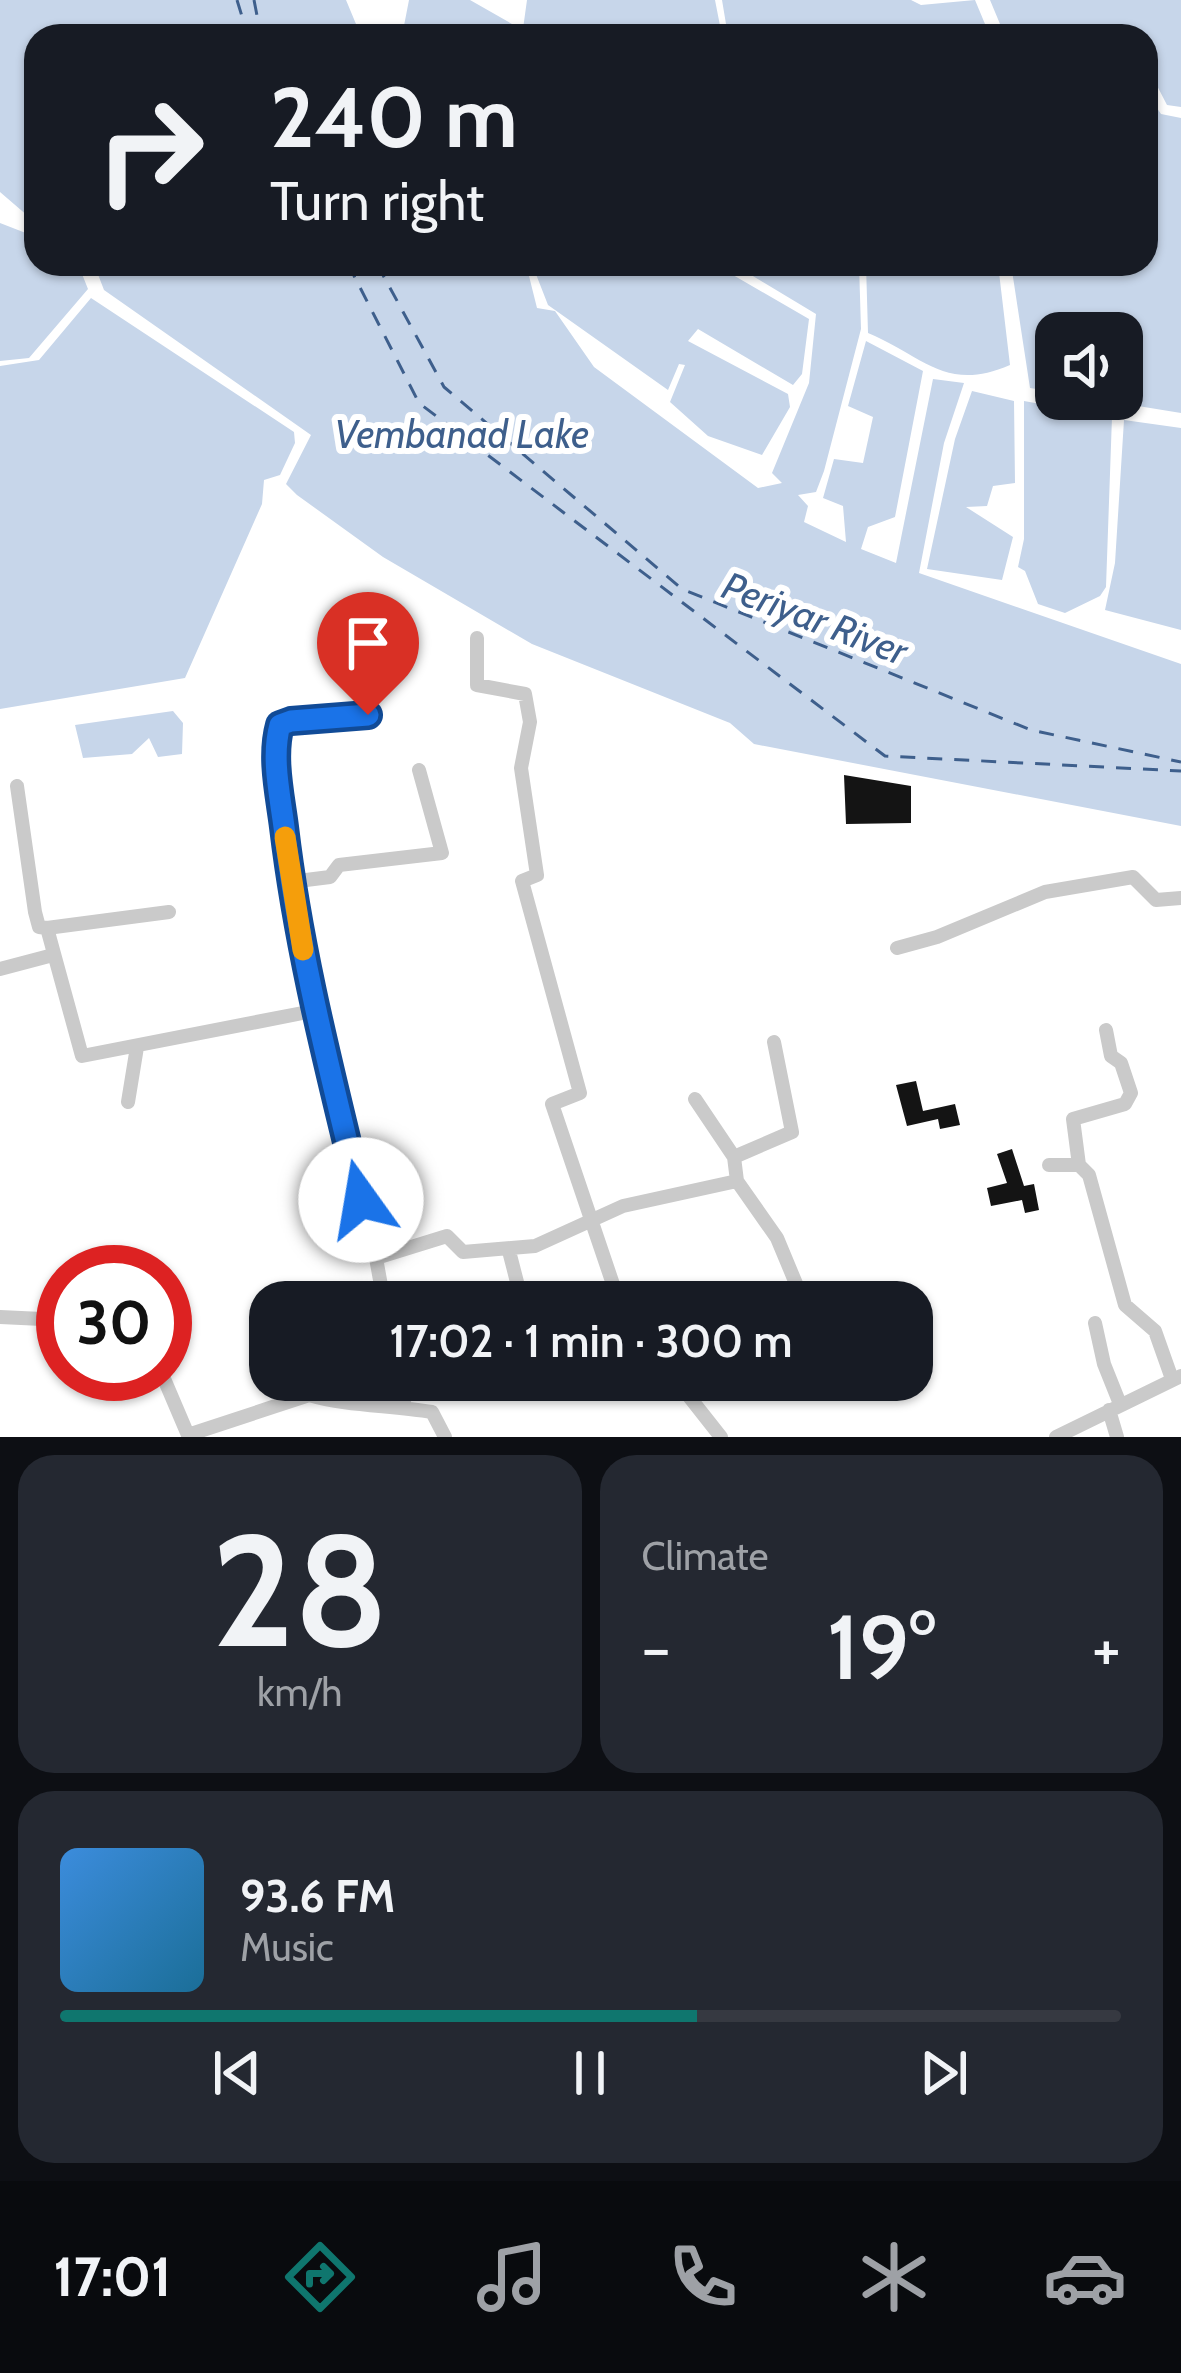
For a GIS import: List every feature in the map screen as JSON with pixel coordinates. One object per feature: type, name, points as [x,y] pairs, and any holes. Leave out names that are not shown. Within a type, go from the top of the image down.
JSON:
[{"type":"street","points":[[477,638],[476,685],[525,694],[530,722],[521,768],[537,875],[522,881],[580,1093],[552,1104],[611,1281]]},
{"type":"street","points":[[368,715],[280,725],[277,762],[290,882],[313,1011],[380,1281]]},
{"type":"street","points":[[290,882],[330,877],[339,865],[442,853],[419,770]]},
{"type":"street","points":[[16,786],[39,927],[169,912]]},
{"type":"street","points":[[897,948],[1045,892],[1133,877],[1156,900],[1181,898]]},
{"type":"street","points":[[47,928],[82,1057],[313,1011]]},
{"type":"street","points":[[0,968],[53,955]]},
{"type":"street","points":[[1056,1437],[1176,1377],[1155,1331],[1126,1305],[1089,1175],[1079,1165],[1073,1119],[1125,1104],[1131,1093],[1121,1064],[1111,1056],[1106,1030]]},
{"type":"street","points":[[734,1157],[792,1132],[774,1042]]},
{"type":"street","points":[[128,1102],[137,1047]]},
{"type":"street","points":[[695,1099],[734,1157],[737,1181],[777,1238],[795,1281]]},
{"type":"street","points":[[1049,1165],[1079,1165]]},
{"type":"street","points":[[376,1258],[447,1236],[464,1252],[535,1246],[588,1218],[699,1185],[737,1181]]},
{"type":"street","points":[[508,1251],[517,1281]]},
{"type":"street","points":[[0,1317],[36,1319]]},
{"type":"street","points":[[1095,1323],[1115,1407],[1117,1437]]},
{"type":"street","points":[[174,1401],[188,1435],[309,1395],[330,1405],[432,1412],[445,1437]]},
{"type":"street","points":[[404,1401],[405,1407]]},
{"type":"street","points":[[693,1401],[721,1437]]},
{"type":"water","points":[[0,0],[346,0],[356,24],[24,24],[24,213],[0,192]]},
{"type":"water","points":[[409,0],[470,0],[512,24],[404,24]]},
{"type":"water","points":[[527,0],[715,0],[720,24],[524,24]]},
{"type":"water","points":[[722,0],[911,0],[921,5],[975,0],[985,24],[726,24]]},
{"type":"water","points":[[990,0],[1181,0],[1181,107],[1167,105],[1158,88],[1158,24],[1000,24]]},
{"type":"water","points":[[1158,110],[1181,118],[1181,413],[1143,407],[1143,312],[1035,312],[1035,389],[1030,388],[1013,276],[1158,276]]},
{"type":"water","points":[[0,223],[24,232],[24,276],[83,276],[88,289],[29,358],[0,361]]},
{"type":"water","name":"Vembanad Lake","points":[[99,276],[529,276],[537,308],[555,311],[594,367],[758,488],[782,483],[772,473],[809,383],[816,314],[753,276],[859,276],[861,329],[824,471],[816,492],[798,495],[808,506],[804,522],[846,542],[843,506],[823,498],[834,459],[863,463],[873,417],[848,406],[866,341],[923,371],[895,517],[868,527],[861,549],[896,563],[933,379],[964,383],[944,443],[919,573],[1181,664],[1181,826],[754,744],[730,723],[532,644],[383,557],[297,495],[286,484],[311,435],[104,290]]},
{"type":"water","points":[[537,276],[735,276],[809,319],[802,374],[793,385],[698,329],[688,341],[788,394],[790,407],[762,455],[708,436],[670,402],[685,365],[679,364],[668,390],[548,305]]},
{"type":"water","points":[[866,276],[999,276],[1010,365],[988,373],[951,373],[868,333]]},
{"type":"water","points":[[91,298],[294,432],[295,443],[280,475],[264,480],[262,504],[185,678],[0,709],[0,366],[39,360]]},
{"type":"water","points":[[972,391],[1014,401],[1015,483],[993,486],[987,506],[966,507],[1013,537],[1002,580],[927,569],[955,439]]},
{"type":"water","points":[[1024,401],[1035,403],[1035,420],[1112,420],[1106,587],[1100,596],[1065,613],[1038,604],[1025,571],[1018,567],[1024,539]]},
{"type":"water","points":[[1124,420],[1181,428],[1181,630],[1105,610],[1115,563]]},
{"type":"water","points":[[173,711],[183,723],[182,754],[158,757],[149,738],[132,754],[83,758],[75,725]]},
{"type":"building","points":[[844,775],[911,786],[911,823],[846,824]]},
{"type":"building","points":[[916,1081],[923,1111],[955,1104],[960,1125],[940,1129],[938,1119],[907,1126],[896,1085]]},
{"type":"building","points":[[1012,1149],[1024,1186],[1034,1184],[1039,1210],[1025,1213],[1022,1200],[991,1206],[987,1188],[1007,1183],[997,1154]]},
{"type":"ferry route","points":[[237,0],[244,24]]},
{"type":"ferry route","points":[[254,0],[259,24]]},
{"type":"ferry route","points":[[354,276],[419,403],[885,756],[1181,771]]},
{"type":"ferry route","points":[[384,276],[444,387],[682,589],[1031,730],[1181,762]]},
{"type":"slow traffic","points":[[285,837],[303,950]]},
{"type":"route","points":[[361,1200],[310,1000],[290,882],[277,748],[280,725],[291,721],[368,715]]},
{"type":"water label","name":"Periyar River","points":[[815,618]]}]
